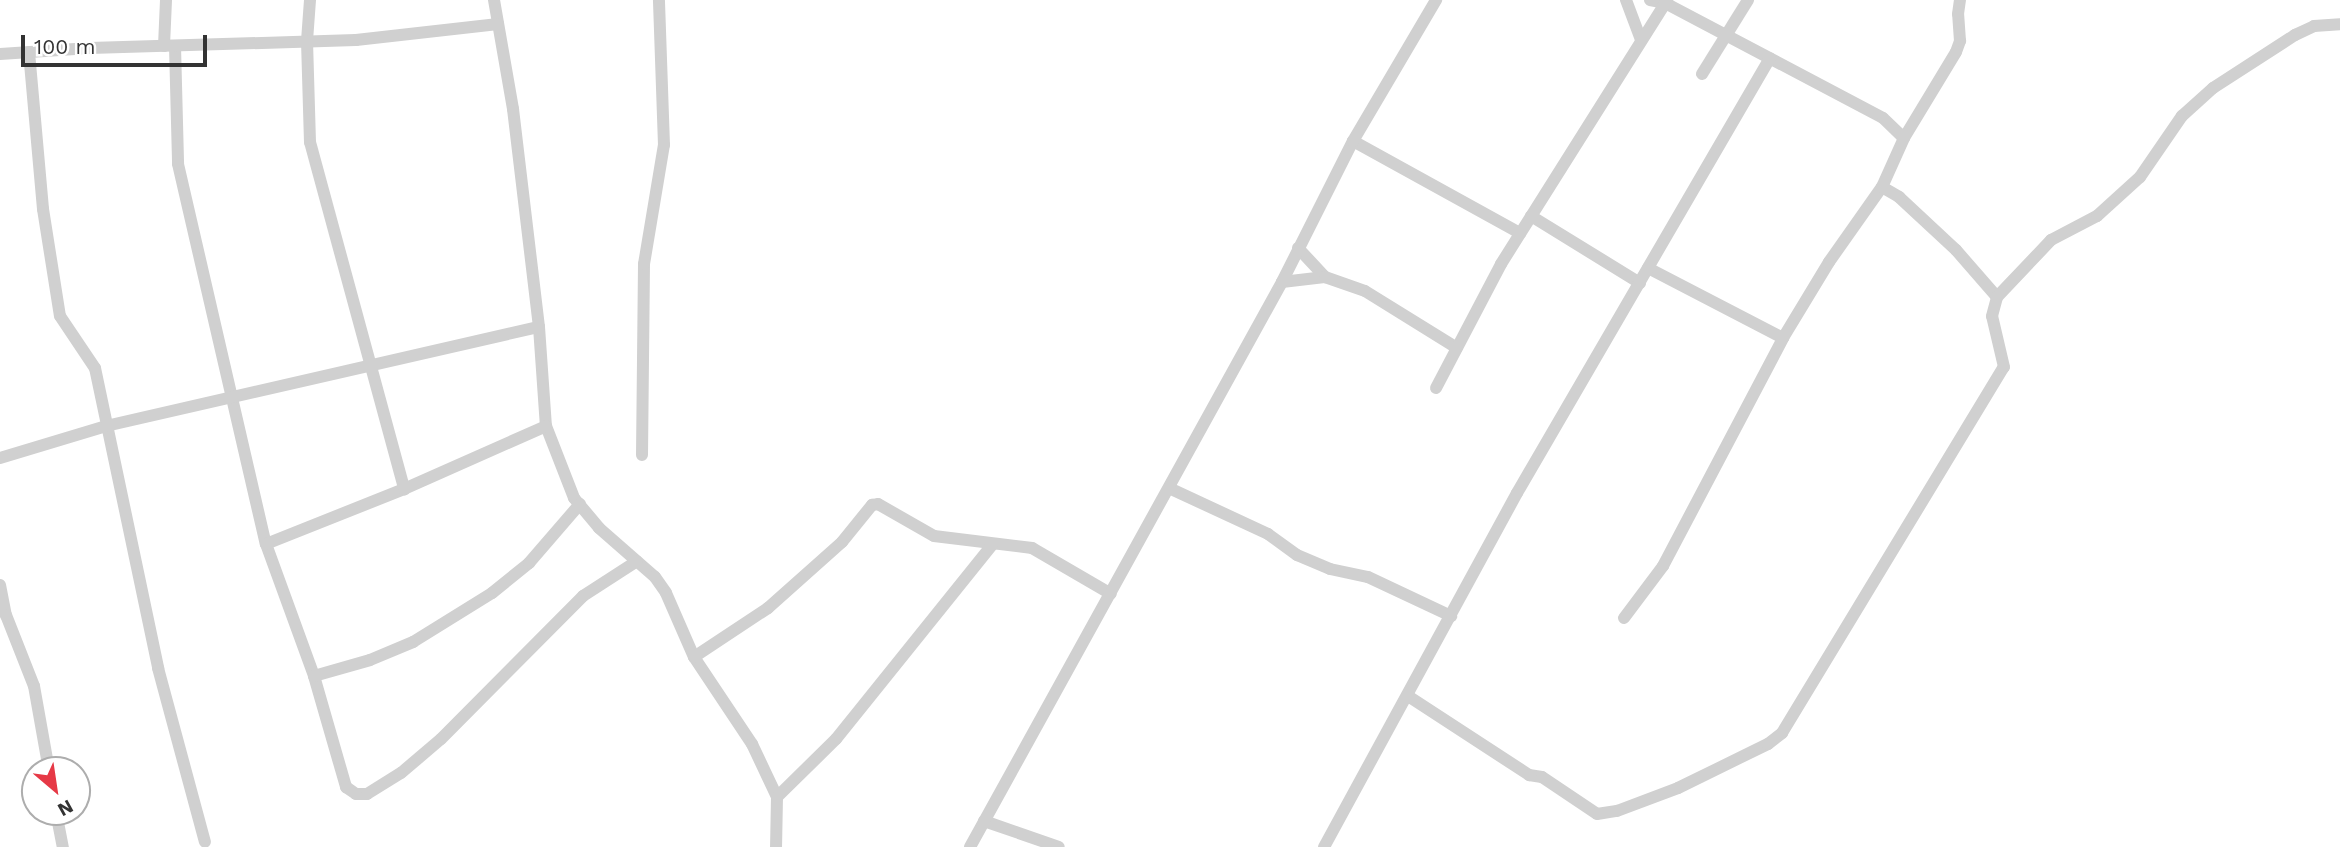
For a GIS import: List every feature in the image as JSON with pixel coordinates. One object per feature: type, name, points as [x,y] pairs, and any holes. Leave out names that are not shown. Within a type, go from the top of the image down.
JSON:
[{"type":"street","points":[[166,0],[178,164],[266,544],[314,676],[346,787],[356,794],[367,794],[401,773],[441,739],[583,596],[637,561]]},
{"type":"street","points":[[310,0],[307,41],[310,142],[404,489]]},
{"type":"street","points":[[494,0],[513,109],[539,327],[545,426],[574,498],[599,528],[637,561],[666,593],[694,657],[752,744],[777,797],[776,847]]},
{"type":"street","points":[[642,455],[644,264],[664,145],[659,0]]},
{"type":"street","points":[[970,847],[1282,282],[1353,141],[1436,0]]},
{"type":"street","points":[[1626,0],[1642,40]]},
{"type":"street","points":[[1650,0],[1666,1],[1883,118],[1904,138]]},
{"type":"street","points":[[1702,74],[1748,0]]},
{"type":"street","points":[[1624,618],[1663,566],[1783,338],[1829,262],[1882,187],[1904,138],[1956,52],[1960,41],[1960,0]]},
{"type":"street","points":[[1436,388],[1520,233],[1666,1]]},
{"type":"street","points":[[0,54],[356,40],[498,23]]},
{"type":"street","points":[[1408,696],[1529,775],[1542,777],[1597,814],[1617,811],[1678,788],[1768,744],[1782,733],[2004,367],[1992,316],[1997,298],[2051,240],[2097,216],[2140,177],[2182,116],[2213,88],[2295,35],[2314,26],[2340,24]]},
{"type":"street","points":[[29,52],[43,209],[60,316],[94,368],[158,668],[205,842]]},
{"type":"street","points":[[1324,847],[1517,493],[1770,58]]},
{"type":"street","points":[[1353,141],[1520,233]]},
{"type":"street","points":[[1882,187],[1899,197],[1956,250],[1997,298]]},
{"type":"street","points":[[1531,216],[1640,282]]},
{"type":"street","points":[[1298,248],[1325,277]]},
{"type":"street","points":[[1648,268],[1783,338]]},
{"type":"street","points":[[1282,282],[1325,277],[1364,290],[1457,348]]},
{"type":"street","points":[[0,458],[106,426],[539,327]]},
{"type":"street","points":[[266,544],[404,489],[545,426]]},
{"type":"street","points":[[1169,488],[1268,534],[1297,555],[1330,569],[1368,577],[1451,616]]},
{"type":"street","points":[[694,657],[768,608],[842,542],[872,505],[877,503],[934,536],[1032,548],[1111,594]]},
{"type":"street","points":[[314,676],[370,660],[413,642],[492,593],[529,563],[580,504]]},
{"type":"street","points":[[777,797],[836,739],[992,545]]},
{"type":"street","points":[[0,585],[6,615],[34,686],[46,756]]},
{"type":"street","points":[[984,821],[1059,847]]},
{"type":"street","points":[[59,826],[63,847]]}]
